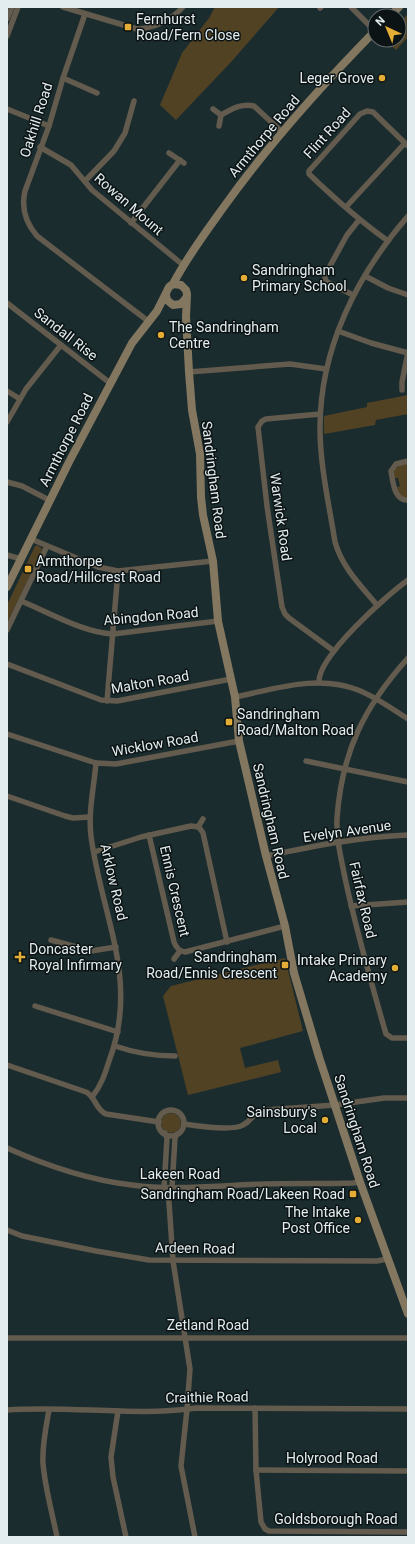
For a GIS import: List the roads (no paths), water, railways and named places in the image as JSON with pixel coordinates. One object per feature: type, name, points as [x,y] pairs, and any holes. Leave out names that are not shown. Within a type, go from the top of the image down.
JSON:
[{"type":"street","points":[[7,19],[12,7]]},
{"type":"street","points":[[7,36],[18,7]]},
{"type":"street","points":[[63,7],[137,29],[147,28],[166,21],[183,7]]},
{"type":"street","points":[[350,7],[367,23]]},
{"type":"street","name":"Oakhill Road","points":[[85,14],[63,78],[49,126],[40,147],[23,200],[23,210],[28,223],[37,236],[148,321]]},
{"type":"street","name":"Armthorpe Road","points":[[173,284],[191,252],[242,180],[282,132],[367,40]]},
{"type":"street","points":[[63,78],[97,94]]},
{"type":"street","points":[[85,181],[114,151],[125,133],[134,101]]},
{"type":"street","points":[[221,115],[243,105],[254,106],[282,132]]},
{"type":"street","points":[[7,109],[49,126]]},
{"type":"street","points":[[213,109],[221,115]]},
{"type":"street","name":"Flint Road","points":[[388,241],[359,220],[309,174],[309,171],[364,112],[373,112],[406,144]]},
{"type":"street","points":[[219,126],[221,115]]},
{"type":"street","points":[[346,207],[406,144]]},
{"type":"street","name":"Rowan Mount","points":[[40,147],[71,165],[92,190],[183,265]]},
{"type":"street","points":[[132,223],[182,162],[169,153]]},
{"type":"street","points":[[377,604],[351,574],[338,552],[335,542],[323,471],[320,414],[326,369],[330,352],[353,295],[388,241],[408,216]]},
{"type":"street","points":[[353,295],[327,282],[325,275],[347,235],[359,220]]},
{"type":"street","points":[[175,305],[184,302],[187,294],[184,287],[183,265]]},
{"type":"street","points":[[365,276],[388,288],[408,295]]},
{"type":"street","points":[[184,287],[178,284],[173,284],[169,287],[166,295],[167,300],[175,305],[186,317]]},
{"type":"street","name":"Armthorpe Road","points":[[7,587],[49,500],[110,383],[132,343],[157,311],[166,295]]},
{"type":"street","name":"Sandringham Road","points":[[186,298],[188,372],[192,410],[200,454],[203,515],[213,561],[218,621],[235,697],[239,741],[266,856],[285,926],[297,984],[360,1182],[408,1314]]},
{"type":"street","name":"Sandall Rise","points":[[7,303],[110,383]]},
{"type":"street","name":"Armthorpe Road","points":[[157,311],[175,305]]},
{"type":"street","points":[[338,331],[371,343],[408,352],[402,382],[402,390]]},
{"type":"street","points":[[7,422],[20,399],[61,345]]},
{"type":"street","points":[[188,372],[290,364],[326,369]]},
{"type":"street","points":[[7,391],[20,399]]},
{"type":"street","name":"Warwick Road","points":[[320,414],[266,419],[262,421],[258,427],[266,499],[282,607],[285,614],[289,618],[334,651]]},
{"type":"street","points":[[408,461],[396,464],[391,471],[397,494],[400,498],[408,500]]},
{"type":"street","points":[[7,482],[22,486],[49,500]]},
{"type":"street","points":[[30,539],[98,567],[118,571],[213,561]]},
{"type":"street","points":[[7,630],[47,546]]},
{"type":"street","points":[[7,555],[21,559]]},
{"type":"street","points":[[107,701],[118,571]]},
{"type":"street","points":[[319,682],[320,674],[334,651],[353,629],[377,604],[408,580]]},
{"type":"street","name":"Abingdon Road","points":[[21,600],[87,629],[104,634],[218,621]]},
{"type":"street","name":"Fairfax Road","points":[[408,658],[375,698],[360,726],[344,768],[337,819],[338,842],[351,906],[386,1034],[392,1038],[408,1038]]},
{"type":"street","name":"Malton Road","points":[[7,664],[107,701],[117,701],[231,679]]},
{"type":"street","points":[[235,697],[319,682],[328,682],[349,687],[375,698],[408,720]]},
{"type":"street","name":"Wicklow Road","points":[[7,734],[96,763],[116,764],[239,741]]},
{"type":"street","points":[[306,760],[408,782]]},
{"type":"street","name":"Arklow Road","points":[[92,1097],[101,1082],[115,1046],[122,1003],[121,974],[94,852],[90,817],[96,763]]},
{"type":"street","points":[[7,796],[65,816],[73,818],[90,817]]},
{"type":"street","points":[[198,827],[203,819]]},
{"type":"street","points":[[94,852],[149,835],[191,826],[198,827],[203,833],[227,942]]},
{"type":"street","name":"Ennis Crescent","points":[[149,835],[175,946],[180,951],[185,952],[285,926]]},
{"type":"street","name":"Evelyn Avenue","points":[[266,856],[338,842],[408,835]]},
{"type":"street","points":[[351,906],[408,902]]},
{"type":"street","points":[[52,940],[91,951],[116,947]]},
{"type":"street","name":"Ennis Crescent","points":[[174,959],[180,951]]},
{"type":"street","points":[[36,1006],[118,1032]]},
{"type":"street","points":[[115,1046],[134,1052],[160,1056],[176,1056]]},
{"type":"street","points":[[7,1065],[86,1092],[92,1097],[99,1110],[106,1114],[159,1122]]},
{"type":"street","points":[[184,1124],[208,1127],[239,1127],[248,1122],[255,1113],[260,1111],[384,1098],[408,1098]]},
{"type":"street","points":[[168,1188],[175,1138],[184,1124],[180,1113],[171,1110],[164,1112],[159,1122],[160,1128],[165,1133],[167,1138],[168,1188],[173,1261],[190,1369],[181,1466],[195,1537]]},
{"type":"street","points":[[165,1133],[169,1135],[178,1134]]},
{"type":"street","name":"Lakeen Road","points":[[7,1148],[79,1175],[130,1185],[168,1188],[265,1184],[353,1184],[360,1182]]},
{"type":"street","name":"Ardeen Road","points":[[7,1230],[22,1236],[121,1256],[149,1260],[378,1261],[387,1259]]},
{"type":"street","name":"Zetland Road","points":[[7,1338],[408,1338]]},
{"type":"street","name":"Craithie Road","points":[[7,1410],[118,1411],[196,1408],[408,1409]]},
{"type":"street","points":[[255,1408],[256,1470]]},
{"type":"street","points":[[49,1410],[44,1441],[43,1461],[45,1482],[57,1537]]},
{"type":"street","points":[[118,1411],[111,1457],[113,1477],[126,1537]]},
{"type":"street","name":"Holyrood Road","points":[[256,1470],[408,1471]]},
{"type":"street","name":"Goldsborough Road","points":[[256,1470],[261,1522],[265,1529],[269,1531],[324,1534],[408,1532]]},
{"type":"place","name":"Fernhurst Road/Fern Close","points":[[128,27]]},
{"type":"place","name":"Leger Grove","points":[[382,78]]},
{"type":"place","name":"Sandringham Primary School","points":[[244,278]]},
{"type":"place","name":"The Sandringham Centre","points":[[161,335]]},
{"type":"place","name":"Armthorpe Road/Hillcrest Road","points":[[28,569]]},
{"type":"place","name":"Sandringham Road/Malton Road","points":[[229,722]]},
{"type":"place","name":"Doncaster Royal Infirmary","points":[[20,957]]},
{"type":"place","name":"Sandringham Road/Ennis Crescent","points":[[285,965]]},
{"type":"place","name":"Intake Primary Academy","points":[[395,968]]},
{"type":"place","name":"Sainsbury's Local","points":[[325,1120]]},
{"type":"place","name":"Sandringham Road/Lakeen Road","points":[[353,1194]]},
{"type":"place","name":"The Intake Post Office","points":[[358,1220]]}]
